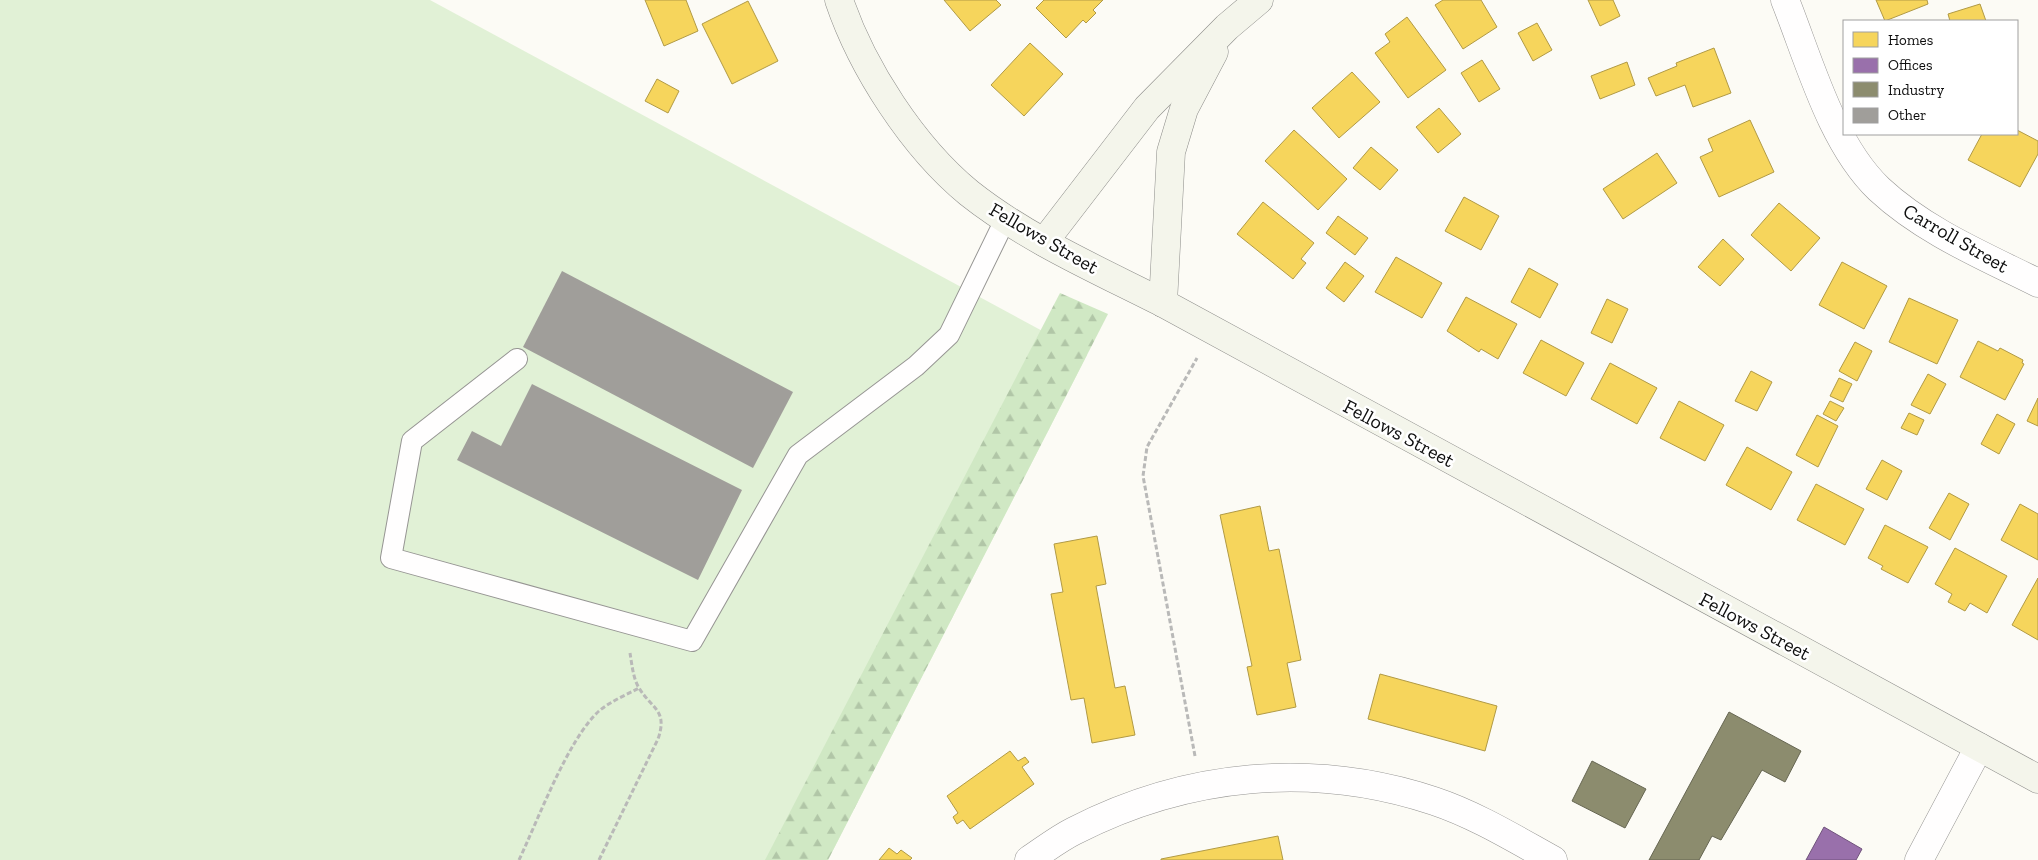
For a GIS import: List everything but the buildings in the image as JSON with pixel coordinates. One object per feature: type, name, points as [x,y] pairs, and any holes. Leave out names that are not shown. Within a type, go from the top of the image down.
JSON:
[{"type":"street","name":"Fellows Street","points":[[839,0],[847,23],[874,74],[904,122],[931,155],[969,192],[1006,218],[1044,242],[1163,303],[1212,332],[2038,779]]},
{"type":"street","points":[[1044,242],[1147,108],[1227,27],[1259,0]]},
{"type":"street","name":"Carroll Street","points":[[1785,0],[1827,106],[1844,141],[1878,188],[1913,216],[1944,235],[2038,283]]},
{"type":"street","points":[[1163,303],[1170,152],[1184,108],[1227,27]]},
{"type":"street","points":[[1919,860],[1979,747]]},
{"type":"street","points":[[1029,860],[1072,832],[1120,809],[1189,787],[1289,777],[1336,780],[1381,787],[1444,805],[1478,820],[1553,860]]},
{"type":"lane","points":[[517,359],[412,441],[391,558],[692,641],[798,455],[916,366],[949,334],[1006,218]]},
{"type":"path","points":[[1201,786],[1143,476],[1147,447],[1212,332]]},
{"type":"path","points":[[599,860],[660,732],[660,713],[639,688],[633,671],[627,623]]},
{"type":"path","points":[[519,860],[572,748],[594,717],[605,707],[639,688]]},
{"type":"green space","points":[[0,0],[430,0],[1087,355],[828,860],[0,860]]},
{"type":"green space","points":[[1060,293],[1108,314],[828,860],[765,860]]}]
